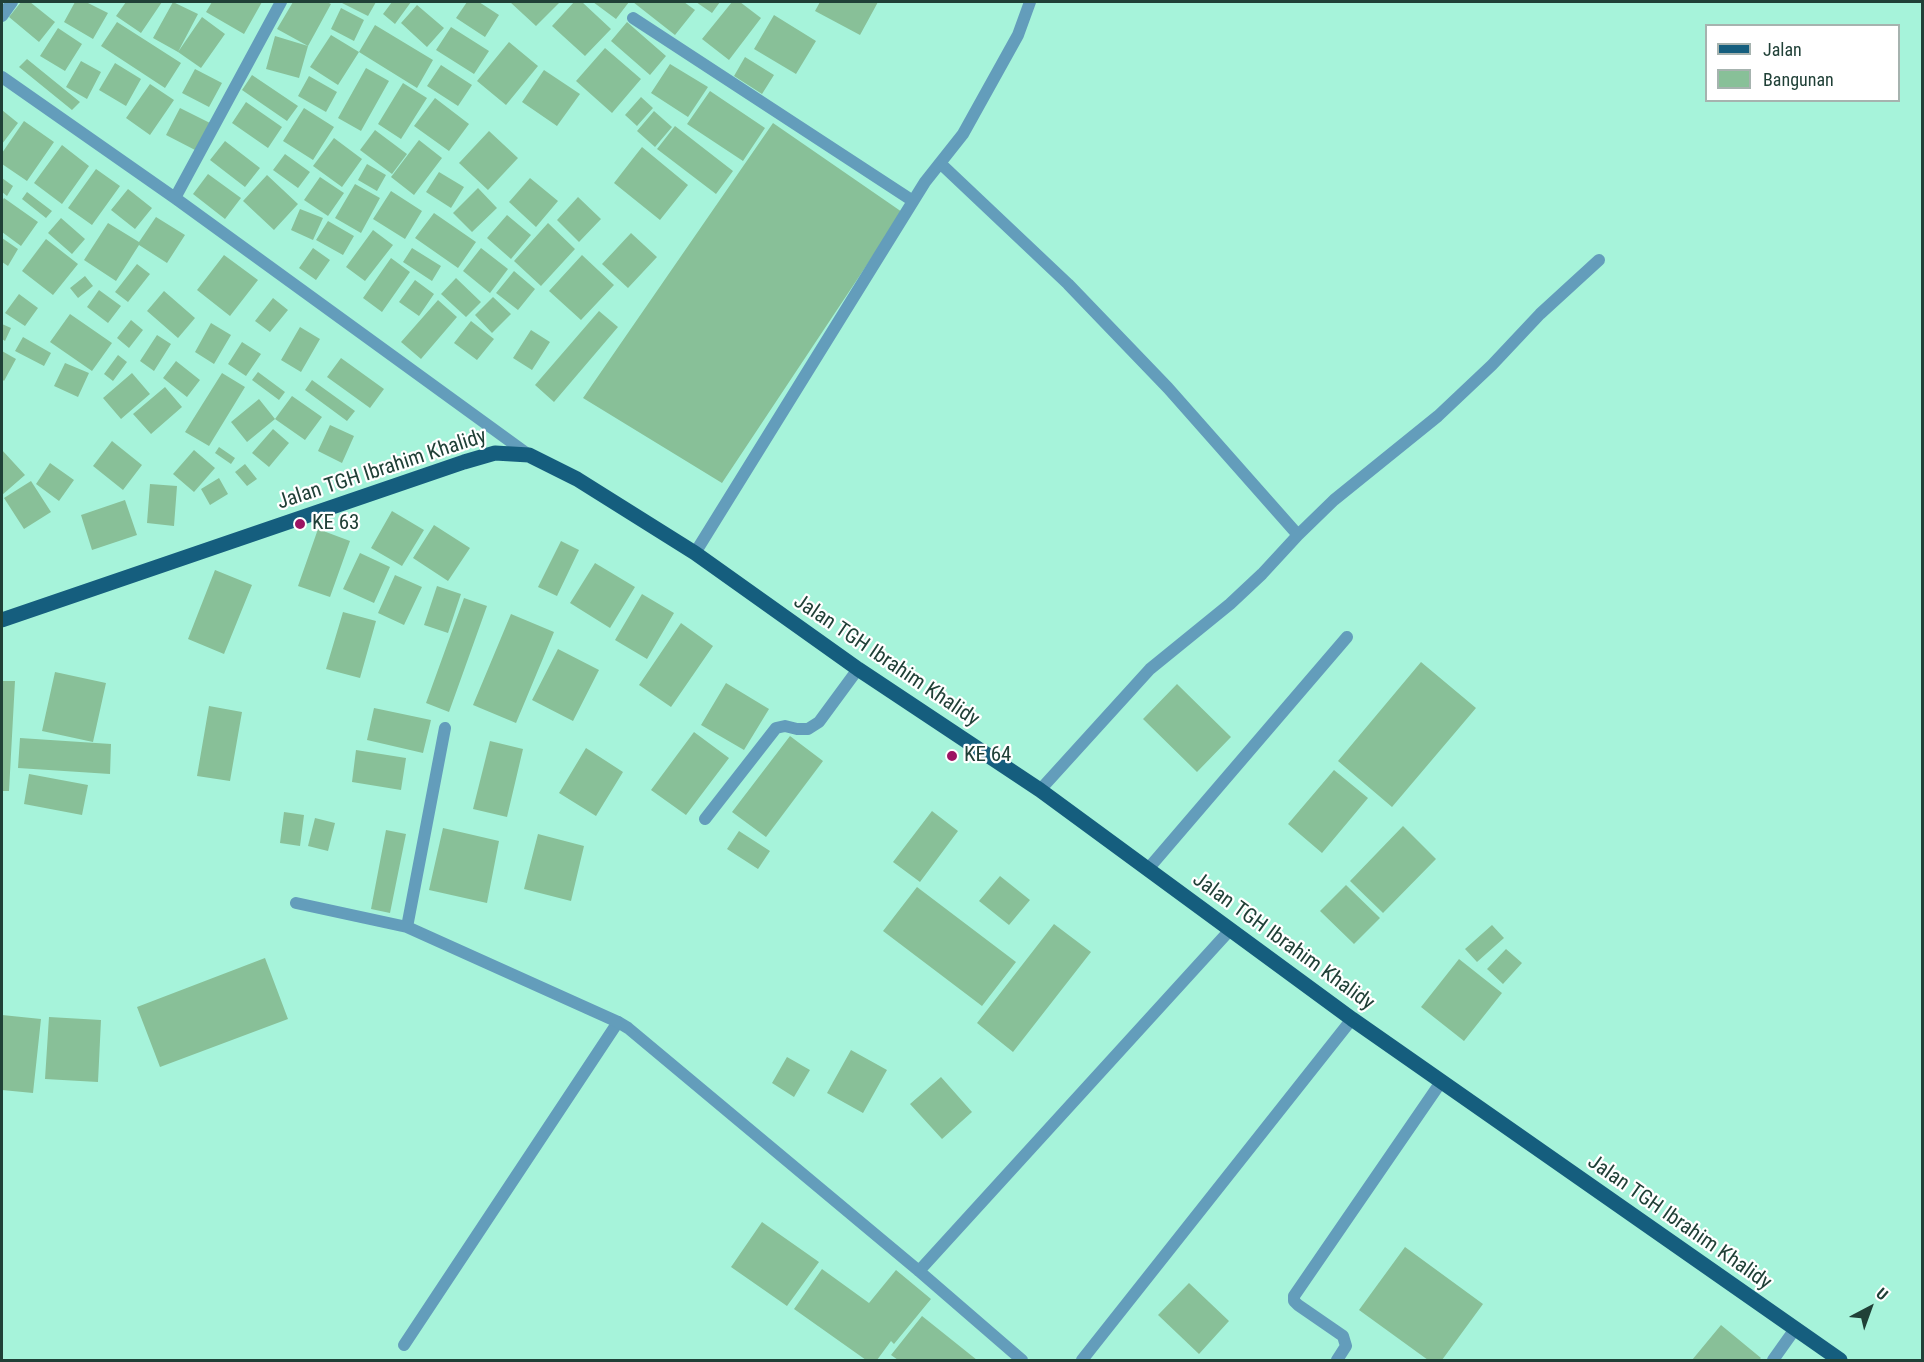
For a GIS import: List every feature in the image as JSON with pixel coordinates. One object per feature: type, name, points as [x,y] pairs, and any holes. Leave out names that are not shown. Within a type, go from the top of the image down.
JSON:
[{"type":"main road","name":"Jalan TGH Ibrahim Khalidy","points":[[2,620],[464,462],[495,453],[529,455],[577,479],[694,553],[858,669],[1040,790],[1352,1019],[1840,1360]]},
{"type":"street","points":[[2,15],[12,2]]},
{"type":"street","points":[[175,198],[281,2]]},
{"type":"street","points":[[694,553],[925,182],[963,134],[1018,35],[1030,2]]},
{"type":"street","points":[[633,18],[913,201]]},
{"type":"street","points":[[2,77],[175,198],[529,455]]},
{"type":"street","points":[[940,163],[1068,284],[1168,388],[1298,535]]},
{"type":"street","points":[[1040,790],[1150,669],[1230,604],[1334,500],[1438,416],[1492,365],[1540,314],[1599,260]]},
{"type":"street","points":[[1148,869],[1347,637]]},
{"type":"street","points":[[705,819],[776,728],[785,726],[808,729],[819,722],[858,669]]},
{"type":"street","points":[[407,927],[445,728]]},
{"type":"street","points":[[296,903],[407,927],[628,1028],[1022,1360]]},
{"type":"street","points":[[919,1271],[1230,930]]},
{"type":"street","points":[[1082,1360],[1352,1019]]},
{"type":"street","points":[[404,1345],[618,1022]]},
{"type":"street","points":[[1337,1360],[1346,1346],[1343,1336],[1298,1305],[1294,1296],[1441,1082]]},
{"type":"street","points":[[1773,1360],[1795,1329]]},
{"type":"building","points":[[21,2],[30,2],[55,22],[39,42],[9,17]]},
{"type":"building","points":[[75,2],[86,2],[108,13],[93,39],[64,22]]},
{"type":"building","points":[[126,2],[162,2],[141,33],[116,16]]},
{"type":"building","points":[[173,2],[198,14],[178,52],[153,38]]},
{"type":"building","points":[[212,2],[262,2],[244,34],[206,12]]},
{"type":"building","points":[[293,2],[331,4],[308,46],[277,29]]},
{"type":"building","points":[[340,2],[376,2],[368,16]]},
{"type":"building","points":[[392,2],[411,2],[395,24],[383,14]]},
{"type":"building","points":[[467,2],[479,2],[499,15],[485,37],[456,18]]},
{"type":"building","points":[[510,2],[560,2],[536,26]]},
{"type":"building","points":[[574,2],[582,2],[611,29],[585,56],[552,26]]},
{"type":"building","points":[[593,2],[629,2],[616,19]]},
{"type":"building","points":[[633,2],[684,2],[695,10],[675,35]]},
{"type":"building","points":[[696,2],[720,2],[712,13]]},
{"type":"building","points":[[732,2],[740,2],[761,18],[729,60],[702,39]]},
{"type":"building","points":[[820,2],[878,2],[860,35],[815,11]]},
{"type":"building","points":[[417,5],[444,28],[427,47],[401,23]]},
{"type":"building","points":[[341,8],[364,20],[354,41],[331,29]]},
{"type":"building","points":[[774,15],[816,41],[796,74],[754,49]]},
{"type":"building","points":[[202,17],[225,34],[201,68],[178,52]]},
{"type":"building","points":[[117,22],[181,63],[165,88],[101,46]]},
{"type":"building","points":[[627,22],[666,56],[650,75],[611,41]]},
{"type":"building","points":[[375,25],[433,60],[417,88],[359,52]]},
{"type":"building","points":[[451,27],[489,51],[474,74],[436,50]]},
{"type":"building","points":[[58,28],[82,44],[65,71],[40,56]]},
{"type":"building","points":[[331,35],[359,52],[338,85],[310,67]]},
{"type":"building","points":[[275,36],[308,46],[299,78],[266,69]]},
{"type":"building","points":[[509,42],[538,66],[506,105],[477,81]]},
{"type":"building","points":[[605,48],[641,79],[612,113],[576,81]]},
{"type":"building","points":[[745,57],[774,75],[762,94],[734,76]]},
{"type":"building","points":[[27,59],[80,102],[72,110],[19,67]]},
{"type":"building","points":[[81,61],[101,72],[87,99],[66,87]]},
{"type":"building","points":[[115,63],[141,79],[126,106],[99,90]]},
{"type":"building","points":[[670,64],[708,87],[688,117],[651,93]]},
{"type":"building","points":[[441,65],[472,85],[458,106],[427,86]]},
{"type":"building","points":[[366,68],[389,81],[361,131],[338,118]]},
{"type":"building","points":[[195,69],[222,83],[209,107],[182,93]]},
{"type":"building","points":[[544,70],[580,94],[557,126],[522,102]]},
{"type":"building","points":[[252,75],[298,106],[287,121],[242,90]]},
{"type":"building","points":[[309,76],[337,92],[326,112],[298,96]]},
{"type":"building","points":[[403,83],[427,98],[401,139],[378,124]]},
{"type":"building","points":[[150,84],[174,100],[150,135],[126,118]]},
{"type":"building","points":[[710,91],[765,128],[743,161],[687,124]]},
{"type":"building","points":[[641,97],[653,108],[637,126],[625,115]]},
{"type":"building","points":[[435,98],[469,124],[449,151],[414,126]]},
{"type":"building","points":[[246,102],[282,127],[268,148],[232,123]]},
{"type":"building","points":[[180,108],[212,124],[197,151],[166,135]]},
{"type":"building","points":[[304,108],[334,127],[313,160],[283,141]]},
{"type":"building","points":[[2,110],[18,123],[2,144]]},
{"type":"building","points":[[654,111],[672,127],[655,147],[637,131]]},
{"type":"building","points":[[24,121],[54,142],[27,181],[2,164],[2,153]]},
{"type":"building","points":[[773,123],[902,212],[722,483],[583,398]]},
{"type":"building","points":[[675,126],[733,171],[716,194],[657,149]]},
{"type":"building","points":[[375,130],[407,154],[392,174],[360,150]]},
{"type":"building","points":[[489,131],[518,158],[488,190],[459,163]]},
{"type":"building","points":[[334,138],[362,159],[342,187],[313,166]]},
{"type":"building","points":[[419,140],[442,158],[414,195],[391,177]]},
{"type":"building","points":[[225,141],[260,168],[245,187],[210,160]]},
{"type":"building","points":[[62,145],[89,166],[62,204],[34,183]]},
{"type":"building","points":[[642,147],[688,185],[660,220],[614,183]]},
{"type":"building","points":[[285,154],[310,172],[298,188],[273,170]]},
{"type":"building","points":[[367,164],[386,175],[377,191],[358,180]]},
{"type":"building","points":[[96,169],[120,186],[92,225],[68,208]]},
{"type":"building","points":[[439,172],[464,187],[451,208],[426,192]]},
{"type":"building","points":[[208,174],[241,198],[225,219],[193,194]]},
{"type":"building","points":[[267,175],[298,204],[274,230],[243,201]]},
{"type":"building","points":[[320,177],[344,193],[328,216],[304,200]]},
{"type":"building","points":[[2,178],[13,186],[7,196],[2,192]]},
{"type":"building","points":[[530,178],[558,201],[536,227],[509,202]]},
{"type":"building","points":[[355,184],[380,198],[361,233],[335,218]]},
{"type":"building","points":[[478,188],[497,208],[472,232],[453,213]]},
{"type":"building","points":[[128,189],[152,208],[135,229],[111,210]]},
{"type":"building","points":[[391,191],[422,211],[405,239],[373,219]]},
{"type":"building","points":[[27,192],[52,211],[46,218],[22,199]]},
{"type":"building","points":[[578,197],[601,219],[579,242],[557,220]]},
{"type":"building","points":[[4,198],[38,222],[21,246],[2,232],[2,201]]},
{"type":"building","points":[[300,209],[323,218],[313,240],[291,230]]},
{"type":"building","points":[[434,213],[476,242],[458,268],[415,238]]},
{"type":"building","points":[[507,215],[531,235],[511,259],[487,238]]},
{"type":"building","points":[[156,217],[185,235],[167,263],[139,245],[116,281],[84,260],[108,223],[139,242]]},
{"type":"building","points":[[61,218],[85,239],[72,254],[48,233]]},
{"type":"building","points":[[328,221],[354,236],[343,255],[316,240]]},
{"type":"building","points":[[548,223],[575,249],[541,286],[514,261]]},
{"type":"building","points":[[373,230],[393,245],[365,281],[346,267]]},
{"type":"building","points":[[631,233],[657,257],[628,288],[602,264]]},
{"type":"building","points":[[2,238],[18,249],[8,266],[2,262]]},
{"type":"building","points":[[46,239],[78,264],[53,295],[22,271]]},
{"type":"building","points":[[313,248],[330,260],[316,280],[299,268]]},
{"type":"building","points":[[412,248],[441,266],[432,281],[403,262]]},
{"type":"building","points":[[481,248],[508,269],[490,293],[463,271]]},
{"type":"building","points":[[224,255],[258,280],[230,316],[197,290]]},
{"type":"building","points":[[582,255],[614,285],[581,320],[549,291]]},
{"type":"building","points":[[391,258],[410,272],[382,312],[363,298]]},
{"type":"building","points":[[137,264],[150,274],[128,302],[115,292]]},
{"type":"building","points":[[514,271],[535,289],[518,310],[496,293]]},
{"type":"building","points":[[85,276],[93,286],[78,298],[70,288]]},
{"type":"building","points":[[456,278],[481,302],[466,317],[441,294]]},
{"type":"building","points":[[415,280],[434,294],[419,316],[399,302]]},
{"type":"building","points":[[99,290],[121,306],[108,323],[87,307]]},
{"type":"building","points":[[164,291],[195,318],[178,338],[147,311]]},
{"type":"building","points":[[19,294],[38,308],[25,326],[5,313]]},
{"type":"building","points":[[493,297],[511,314],[492,333],[475,315]]},
{"type":"building","points":[[273,298],[288,310],[270,332],[255,321]]},
{"type":"building","points":[[438,300],[457,317],[421,359],[401,342]]},
{"type":"building","points":[[599,311],[618,327],[554,402],[535,385]]},
{"type":"building","points":[[70,314],[112,343],[92,371],[50,342]]},
{"type":"building","points":[[131,320],[143,330],[129,348],[117,338]]},
{"type":"building","points":[[471,321],[494,339],[477,360],[454,343]]},
{"type":"building","points":[[211,323],[231,335],[214,364],[195,352]]},
{"type":"building","points":[[2,324],[11,328],[5,341],[2,339]]},
{"type":"building","points":[[300,327],[320,339],[301,372],[281,360]]},
{"type":"building","points":[[531,330],[550,342],[532,370],[513,358]]},
{"type":"building","points":[[157,335],[171,344],[154,371],[140,361]]},
{"type":"building","points":[[23,337],[51,353],[44,366],[15,351]]},
{"type":"building","points":[[242,342],[261,354],[246,376],[228,364]]},
{"type":"building","points":[[2,351],[16,359],[4,381],[2,379]]},
{"type":"building","points":[[118,355],[127,362],[113,381],[104,374]]},
{"type":"building","points":[[341,358],[384,389],[370,408],[327,377]]},
{"type":"building","points":[[176,361],[200,380],[187,397],[163,378]]},
{"type":"building","points":[[65,363],[89,373],[78,397],[54,386]]},
{"type":"building","points":[[258,372],[285,392],[279,400],[252,380]]},
{"type":"building","points":[[132,373],[150,394],[121,419],[103,398]]},
{"type":"building","points":[[222,373],[245,387],[209,446],[185,432]]},
{"type":"building","points":[[312,380],[355,411],[347,421],[305,390]]},
{"type":"building","points":[[165,387],[182,407],[151,434],[133,414]]},
{"type":"building","points":[[292,396],[322,417],[305,440],[275,419]]},
{"type":"building","points":[[259,399],[275,419],[247,442],[231,422]]},
{"type":"building","points":[[330,425],[354,436],[342,463],[318,451]]},
{"type":"building","points":[[273,429],[289,443],[269,467],[252,453]]},
{"type":"building","points":[[112,441],[142,465],[123,490],[93,466]]},
{"type":"building","points":[[219,447],[235,458],[231,464],[215,453]]},
{"type":"building","points":[[2,450],[25,475],[2,495]]},
{"type":"building","points":[[194,450],[215,468],[194,492],[173,474]]},
{"type":"building","points":[[50,463],[74,480],[59,501],[36,484]]},
{"type":"building","points":[[245,464],[257,479],[247,486],[235,472]]},
{"type":"building","points":[[219,478],[228,494],[210,505],[201,489]]},
{"type":"building","points":[[31,481],[51,512],[24,529],[4,498]]},
{"type":"building","points":[[150,484],[177,486],[174,526],[147,523]]},
{"type":"building","points":[[125,500],[137,535],[92,550],[81,515]]},
{"type":"building","points":[[392,511],[424,530],[402,566],[371,548]]},
{"type":"building","points":[[434,525],[470,548],[448,581],[413,558]]},
{"type":"building","points":[[318,529],[350,541],[330,597],[298,586]]},
{"type":"building","points":[[561,541],[579,550],[557,596],[538,587]]},
{"type":"building","points":[[360,553],[390,567],[374,603],[343,589]]},
{"type":"building","points":[[595,563],[635,587],[610,628],[570,603]]},
{"type":"building","points":[[215,570],[252,585],[224,654],[188,639]]},
{"type":"building","points":[[395,575],[422,587],[404,625],[378,613]]},
{"type":"building","points":[[437,586],[461,594],[448,633],[424,625]]},
{"type":"building","points":[[642,594],[674,613],[647,659],[615,640]]},
{"type":"building","points":[[464,598],[487,606],[449,712],[426,703]]},
{"type":"building","points":[[343,612],[376,621],[360,678],[326,669]]},
{"type":"building","points":[[511,614],[554,632],[516,723],[473,705]]},
{"type":"building","points":[[681,623],[713,646],[671,707],[639,685]]},
{"type":"building","points":[[558,649],[599,670],[573,721],[532,700]]},
{"type":"building","points":[[1421,662],[1476,708],[1392,807],[1338,761]]},
{"type":"building","points":[[55,672],[106,683],[93,742],[42,731]]},
{"type":"building","points":[[2,681],[15,681],[9,791],[2,791]]},
{"type":"building","points":[[726,683],[769,709],[744,750],[701,725]]},
{"type":"building","points":[[1177,684],[1231,737],[1197,772],[1143,719]]},
{"type":"building","points":[[209,706],[242,712],[230,781],[197,776]]},
{"type":"building","points":[[374,708],[431,720],[423,753],[367,740]]},
{"type":"building","points":[[694,732],[729,758],[686,815],[651,790]]},
{"type":"building","points":[[790,736],[823,761],[766,837],[732,812]]},
{"type":"building","points":[[20,738],[111,744],[110,774],[18,768]]},
{"type":"building","points":[[490,741],[523,749],[507,817],[473,809]]},
{"type":"building","points":[[586,748],[623,772],[596,816],[559,793]]},
{"type":"building","points":[[356,750],[406,758],[401,790],[352,782]]},
{"type":"building","points":[[1334,770],[1368,798],[1322,853],[1288,824]]},
{"type":"building","points":[[29,774],[88,785],[82,815],[24,804]]},
{"type":"building","points":[[932,811],[958,831],[920,882],[893,862]]},
{"type":"building","points":[[284,812],[304,815],[300,846],[280,843]]},
{"type":"building","points":[[315,818],[335,823],[328,851],[308,846]]},
{"type":"building","points":[[1403,826],[1436,859],[1383,913],[1350,881]]},
{"type":"building","points":[[443,828],[499,841],[487,903],[429,890]]},
{"type":"building","points":[[386,830],[406,834],[390,913],[371,909]]},
{"type":"building","points":[[739,831],[770,851],[758,869],[727,849]]},
{"type":"building","points":[[538,834],[584,846],[571,901],[524,889]]},
{"type":"building","points":[[1000,876],[1030,900],[1009,925],[979,901]]},
{"type":"building","points":[[1346,885],[1380,918],[1354,944],[1320,911]]},
{"type":"building","points":[[917,887],[1016,962],[982,1006],[883,931]]},
{"type":"building","points":[[1054,924],[1091,952],[1013,1052],[977,1023]]},
{"type":"building","points":[[1492,925],[1504,938],[1477,962],[1465,949]]},
{"type":"building","points":[[1506,949],[1522,963],[1503,984],[1487,969]]},
{"type":"building","points":[[265,958],[288,1019],[160,1067],[137,1007]]},
{"type":"building","points":[[1459,959],[1502,993],[1464,1041],[1421,1007]]},
{"type":"building","points":[[2,1015],[41,1019],[33,1093],[2,1090]]},
{"type":"building","points":[[49,1017],[101,1020],[98,1082],[45,1079]]},
{"type":"building","points":[[851,1050],[887,1070],[863,1113],[827,1093]]},
{"type":"building","points":[[787,1057],[810,1070],[794,1097],[772,1083]]},
{"type":"building","points":[[941,1077],[972,1112],[942,1139],[910,1104]]},
{"type":"building","points":[[762,1222],[819,1262],[787,1306],[731,1267]]},
{"type":"building","points":[[1405,1247],[1483,1304],[1442,1360],[1428,1360],[1359,1310]]},
{"type":"building","points":[[822,1269],[869,1303],[896,1270],[931,1299],[894,1344],[891,1341],[877,1360],[866,1360],[794,1309]]},
{"type":"building","points":[[1189,1283],[1229,1321],[1199,1354],[1158,1315]]},
{"type":"building","points":[[922,1316],[977,1360],[898,1360],[891,1355]]},
{"type":"building","points":[[1721,1325],[1761,1358],[1759,1360],[1692,1360]]},
{"type":"place","name":"KE 63","points":[[300,524]]},
{"type":"place","name":"KE 64","points":[[952,756]]}]
